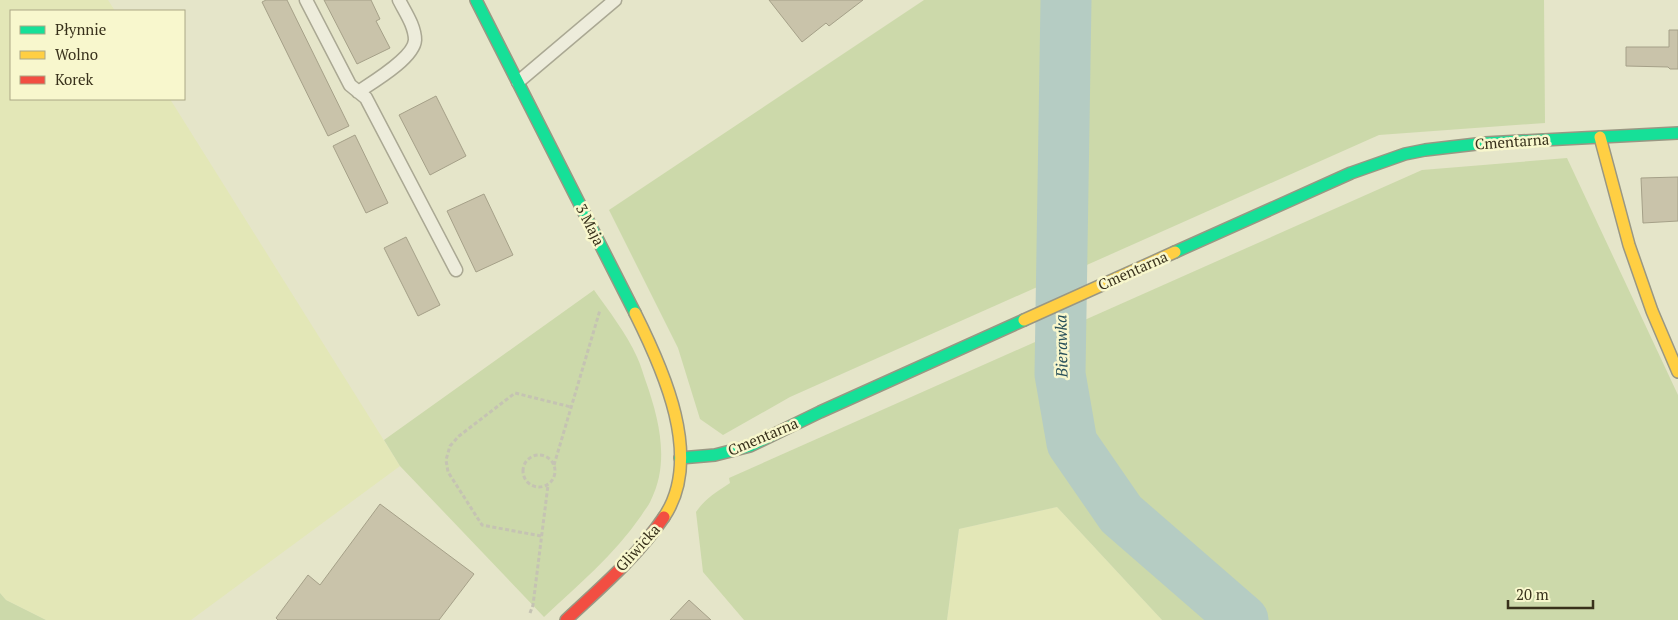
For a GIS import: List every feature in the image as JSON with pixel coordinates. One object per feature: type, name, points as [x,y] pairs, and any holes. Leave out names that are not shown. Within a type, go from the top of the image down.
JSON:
[{"type":"street","name":"3 Maja","points":[[476,0],[646,336],[672,401],[678,432],[680,458]]},
{"type":"street","name":"Cmentarna","points":[[680,458],[706,458],[733,452],[1352,173],[1405,154],[1485,143],[1678,133]]},
{"type":"street","points":[[1600,136],[1639,273],[1652,311],[1678,372]]},
{"type":"street","name":"Gliwicka","points":[[566,620],[630,559],[664,518],[677,486],[680,458]]},
{"type":"lane","points":[[306,0],[350,85],[366,98],[456,270]]},
{"type":"lane","points":[[358,92],[390,70],[412,48],[415,40],[412,25],[399,0]]},
{"type":"lane","points":[[518,82],[615,0]]},
{"type":"path","points":[[554,465],[602,305]]},
{"type":"path","points":[[542,536],[482,525],[448,472],[446,460],[450,446],[459,436],[515,393],[571,407]]},
{"type":"path","points":[[530,613],[533,605],[548,485],[555,476],[552,460],[542,455],[532,456],[524,463],[523,473],[527,482],[537,487],[548,485]]},
{"type":"green space","points":[[0,0],[108,0],[114,10],[10,10],[10,100],[171,100],[400,466],[191,620],[46,620],[6,600],[0,593]]},
{"type":"green space","points":[[924,0],[1544,0],[1545,123],[1379,135],[790,397],[723,435],[700,419],[678,348],[609,210]]},
{"type":"green space","points":[[1567,158],[1678,395],[1678,620],[1162,620],[1057,507],[959,529],[947,620],[744,620],[703,572],[696,512],[707,499],[730,483],[729,478],[1422,170]]},
{"type":"green space","points":[[594,290],[623,331],[640,363],[651,396],[658,426],[661,456],[660,471],[657,486],[650,502],[619,544],[544,617],[400,466],[384,440]]},
{"type":"green space","points":[[1057,507],[1162,620],[947,620],[959,529]]},
{"type":"green space","points":[[0,593],[6,600],[46,620],[0,620]]},
{"type":"building","points":[[266,0],[287,0],[349,126],[328,136],[262,2]]},
{"type":"building","points":[[324,0],[371,0],[380,19],[376,21],[390,48],[357,64]]},
{"type":"building","points":[[769,0],[863,0],[829,26],[826,23],[802,42]]},
{"type":"building","points":[[1669,30],[1678,30],[1678,69],[1626,66],[1626,47],[1669,47]]},
{"type":"building","points":[[436,96],[466,156],[430,175],[399,115]]},
{"type":"building","points":[[355,135],[388,203],[366,213],[333,146]]},
{"type":"building","points":[[1678,177],[1678,221],[1643,223],[1641,178]]},
{"type":"building","points":[[484,194],[513,255],[476,272],[447,211]]},
{"type":"building","points":[[406,237],[440,305],[418,316],[384,248]]},
{"type":"building","points":[[380,504],[474,574],[439,620],[278,620],[276,618],[308,575],[320,585]]},
{"type":"building","points":[[689,600],[711,620],[670,620]]},
{"type":"waterway","name":"Bierawka","points":[[1066,0],[1060,374],[1072,443],[1121,514],[1243,620]]},
{"type":"traffic: fast","points":[[476,0],[635,313]]},
{"type":"traffic: fast","points":[[1175,252],[1351,173],[1405,154],[1485,143],[1678,133]]},
{"type":"traffic: fast","points":[[680,458],[715,455],[750,446],[820,412],[1024,320]]},
{"type":"traffic: slow","points":[[1600,137],[1629,245],[1652,311],[1678,372]]},
{"type":"traffic: slow","points":[[1024,320],[1175,252]]},
{"type":"traffic: slow","points":[[635,313],[657,360],[667,387],[680,441],[680,468],[675,494],[664,517]]},
{"type":"traffic: jam","points":[[566,620],[630,559],[664,517]]}]
